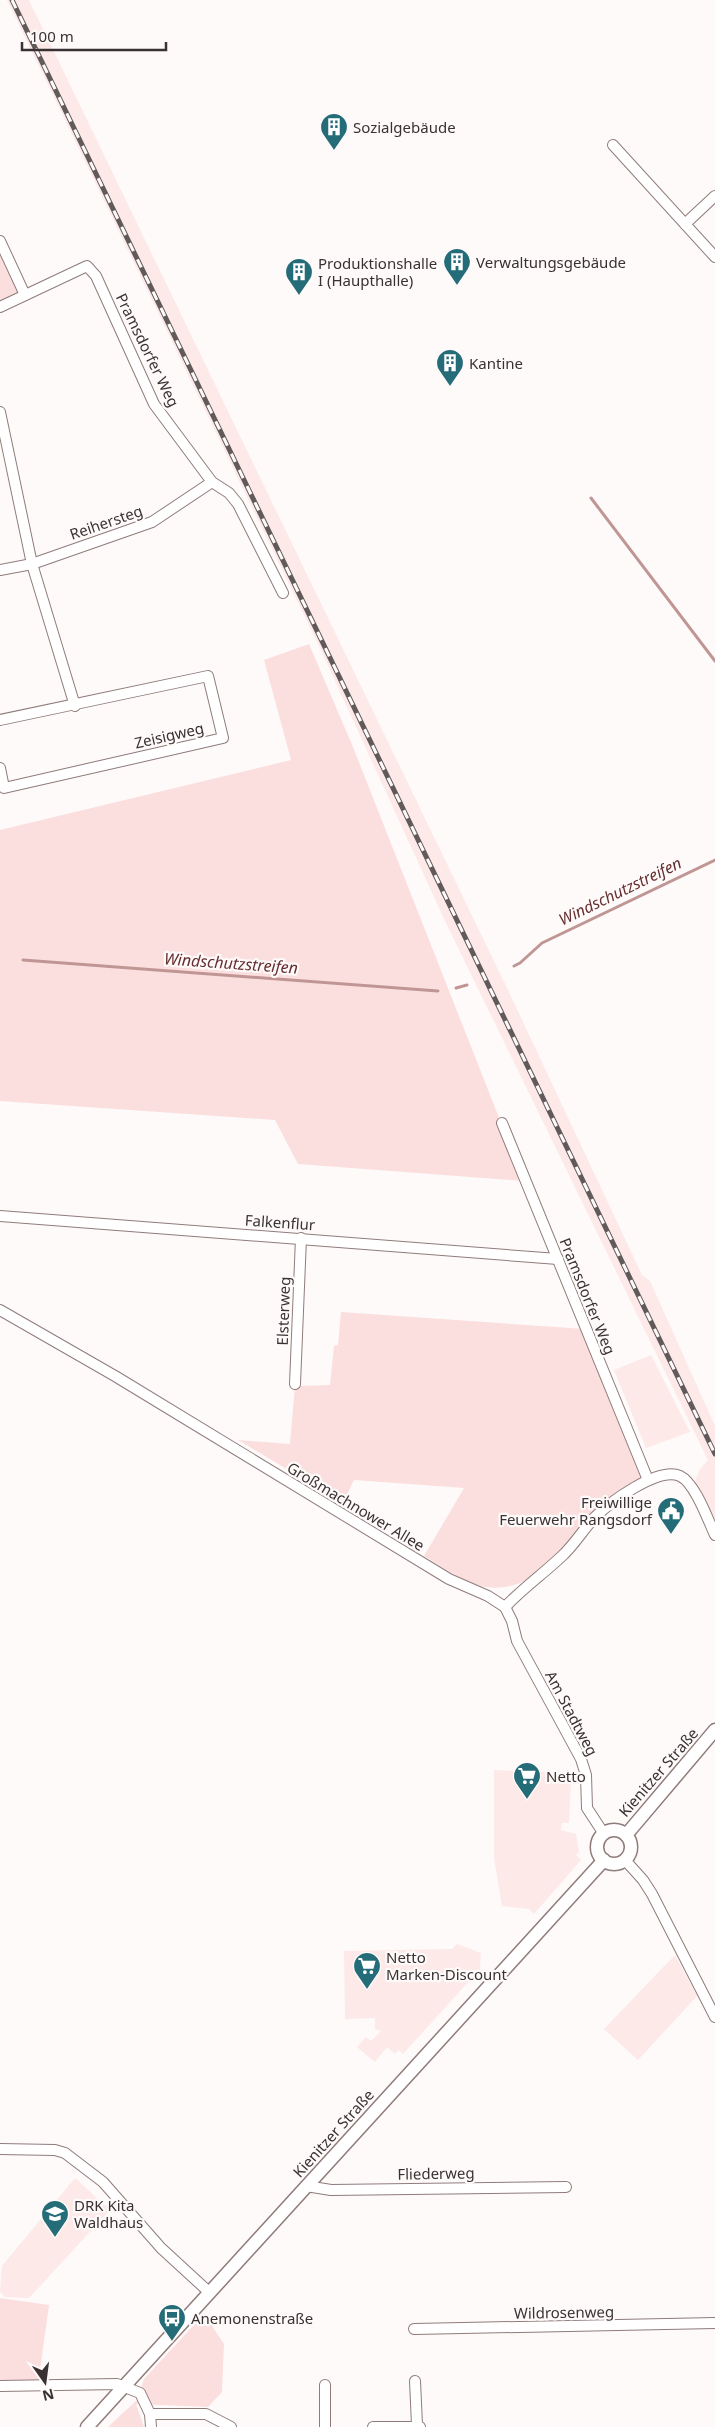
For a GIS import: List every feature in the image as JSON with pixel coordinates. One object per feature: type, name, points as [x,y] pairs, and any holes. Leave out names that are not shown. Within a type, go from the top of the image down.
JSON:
[{"type":"street","points":[[613,145],[715,257]]},
{"type":"street","points":[[685,224],[715,196]]},
{"type":"street","points":[[0,241],[25,295],[0,307]]},
{"type":"street","name":"Pramsdorfer Weg","points":[[25,295],[87,266],[96,276],[154,404],[212,482],[229,493],[238,504],[283,593]]},
{"type":"street","points":[[0,412],[32,564],[75,706]]},
{"type":"street","name":"Reihersteg","points":[[0,570],[32,564],[152,522],[212,482]]},
{"type":"street","name":"Zeisigweg","points":[[0,720],[75,706],[208,676],[223,738],[4,788],[0,768]]},
{"type":"street","name":"Pramsdorfer Weg","points":[[502,1123],[648,1480]]},
{"type":"street","name":"Falkenflur","points":[[0,1216],[558,1259]]},
{"type":"street","name":"Elsterweg","points":[[295,1384],[301,1238]]},
{"type":"street","name":"Großmachnower Allee","points":[[0,1310],[116,1376],[449,1579],[488,1596],[505,1607]]},
{"type":"street","points":[[505,1607],[522,1588],[561,1558],[594,1518],[648,1480],[667,1475],[680,1476],[691,1485],[715,1535]]},
{"type":"street","name":"Am Stadtweg","points":[[505,1607],[512,1621],[517,1641],[585,1768],[587,1808],[604,1834]]},
{"type":"street","name":"Kienitzer Straße","points":[[626,1835],[715,1730]]},
{"type":"street","points":[[613,1830],[626,1835],[631,1845],[630,1853],[625,1860],[614,1864],[604,1860],[598,1853],[598,1845],[604,1834],[613,1830]]},
{"type":"street","name":"Kienitzer Straße","points":[[86,2427],[604,1860]]},
{"type":"street","points":[[625,1860],[643,1880],[652,1894],[715,2017]]},
{"type":"street","points":[[0,2150],[55,2150],[65,2153],[103,2182],[160,2248],[210,2293]]},
{"type":"street","name":"Fliederweg","points":[[306,2186],[331,2190],[566,2187]]},
{"type":"street","name":"Wildrosenweg","points":[[414,2329],[715,2323]]},
{"type":"street","points":[[373,2427],[418,2426],[415,2381]]},
{"type":"street","points":[[0,2386],[118,2384],[140,2393],[150,2414],[151,2427]]},
{"type":"street","points":[[325,2386],[325,2427]]},
{"type":"street","points":[[150,2414],[206,2414],[231,2427]]},
{"type":"shaded area","points":[[7,0],[29,0],[507,988],[642,1275],[650,1281],[715,1426],[715,1519],[695,1481],[700,1469],[708,1460],[445,921],[319,646]]},
{"type":"shaded area","points":[[0,241],[25,295],[0,307]]},
{"type":"shaded area","points":[[309,644],[353,747],[524,1181],[298,1164],[275,1120],[0,1101],[0,830],[291,760],[264,660]]},
{"type":"shaded area","points":[[341,1312],[585,1329],[648,1480],[623,1495],[572,1547],[537,1575],[518,1584],[498,1588],[477,1585],[456,1576],[424,1556],[464,1488],[354,1480],[343,1503],[238,1440],[290,1444],[295,1386],[330,1385],[334,1346],[338,1345]]},
{"type":"shaded area","points":[[651,1355],[690,1432],[646,1448],[614,1370]]},
{"type":"shaded area","points":[[494,1770],[564,1773],[563,1783],[571,1783],[569,1823],[562,1823],[561,1830],[576,1834],[579,1852],[576,1855],[581,1860],[534,1914],[529,1909],[502,1906],[494,1858]]},
{"type":"shaded area","points":[[457,1944],[481,1953],[480,1969],[403,2054],[399,2050],[395,2054],[387,2047],[375,2062],[357,2047],[366,2037],[371,2041],[381,2031],[375,2029],[375,2018],[345,2019],[344,1951],[452,1949]]},
{"type":"shaded area","points":[[675,1955],[697,1996],[638,2060],[604,2029]]},
{"type":"shaded area","name":"DRK Kita Waldhaus","points":[[75,2178],[110,2210],[29,2298],[5,2297],[0,2292],[2,2266]]},
{"type":"shaded area","points":[[0,2298],[49,2305],[38,2385],[0,2386]]},
{"type":"shaded area","points":[[204,2314],[224,2344],[222,2392],[208,2407],[136,2404],[144,2427],[108,2427],[137,2400],[144,2379]]},
{"type":"waterway","points":[[591,498],[715,661]]},
{"type":"waterway","name":"Windschutzstreifen","points":[[514,966],[542,943],[715,860]]},
{"type":"waterway","name":"Windschutzstreifen","points":[[23,960],[438,991]]},
{"type":"waterway","name":"Windschutzstreifen","points":[[456,988],[467,985]]},
{"type":"railway","points":[[12,0],[715,1454]]},
{"type":"place","name":"Sozialgebäude","points":[[334,151]]},
{"type":"place","name":"Verwaltungsgebäude","points":[[457,286]]},
{"type":"place","name":"Produktionshalle I (Haupthalle)","points":[[299,296]]},
{"type":"place","name":"Kantine","points":[[450,387]]},
{"type":"place","name":"Freiwillige Feuerwehr Rangsdorf","points":[[671,1535]]},
{"type":"place","name":"Netto","points":[[527,1800]]},
{"type":"place","name":"Netto Marken-Discount","points":[[367,1990]]},
{"type":"place","name":"DRK Kita Waldhaus","points":[[55,2238]]},
{"type":"place","name":"Anemonenstraße","points":[[172,2342]]}]
